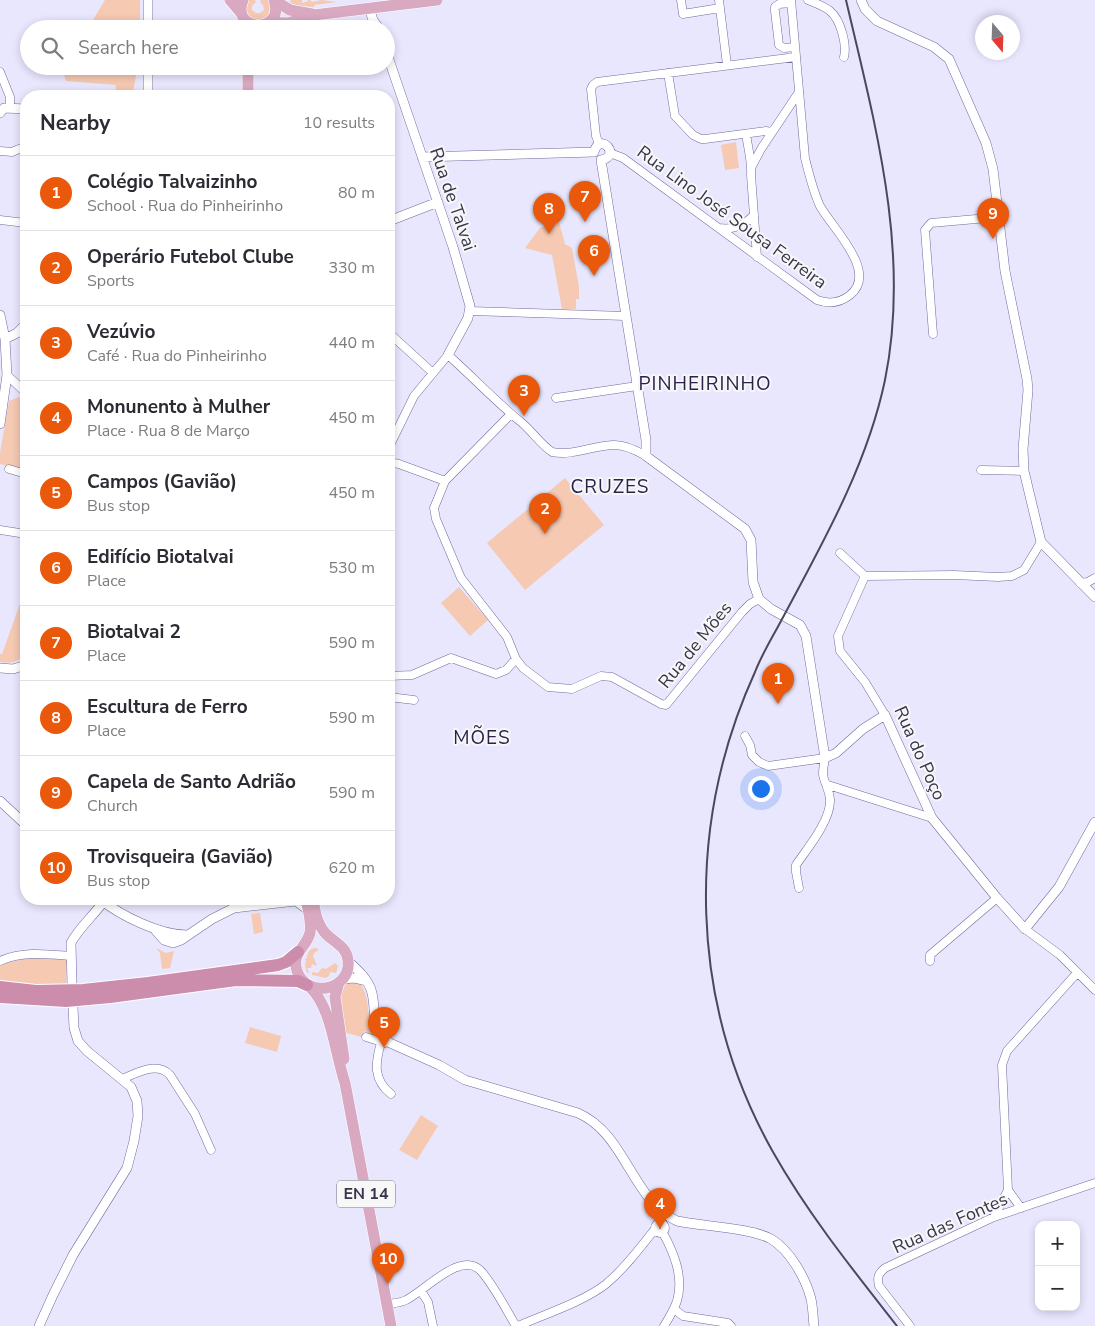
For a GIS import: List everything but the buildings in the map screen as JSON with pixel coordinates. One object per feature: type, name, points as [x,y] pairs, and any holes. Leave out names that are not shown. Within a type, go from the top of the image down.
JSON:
[{"type":"highway","points":[[0,987],[50,991],[120,987],[278,965],[286,962],[301,948]]},
{"type":"highway","points":[[0,997],[42,1001],[83,1000],[236,980],[298,981],[309,986]]},
{"type":"main road","points":[[230,0],[244,20]]},
{"type":"main road","points":[[243,0],[244,20]]},
{"type":"main road","points":[[274,0],[290,10],[314,15]]},
{"type":"main road","points":[[274,0],[276,10],[274,20]]},
{"type":"main road","points":[[294,20],[372,5],[437,0]]},
{"type":"main road","points":[[248,75],[248,90]]},
{"type":"main road","points":[[255,75],[255,90]]},
{"type":"main road","points":[[301,948],[310,931],[303,905]]},
{"type":"main road","points":[[314,905],[319,924],[343,948],[348,961]]},
{"type":"main road","points":[[301,948],[317,937],[332,939]]},
{"type":"main road","name":"EN 14","points":[[301,948],[296,967],[302,980],[317,993],[324,1007],[345,1083],[391,1326]]},
{"type":"main road","name":"EN 14","points":[[345,1083],[344,1056],[335,997],[348,967],[348,961]]},
{"type":"main road","points":[[309,986],[326,989],[341,981]]},
{"type":"street","points":[[148,0],[148,20]]},
{"type":"street","points":[[681,0],[682,14],[720,4],[727,65]]},
{"type":"street","points":[[808,0],[826,8],[835,16],[844,43],[844,57]]},
{"type":"street","points":[[861,0],[865,9],[877,21],[934,47],[949,59],[986,143],[993,169],[1005,271],[1028,390],[1023,449],[1024,471],[1041,542],[1095,597]]},
{"type":"street","name":"Rua Lino José Sousa Ferreira","points":[[610,153],[623,158],[811,296],[823,302],[844,299],[853,292],[858,283],[859,272],[856,259],[823,210],[811,180],[805,158],[791,1],[775,6],[775,11],[779,45],[784,48],[795,47]]},
{"type":"street","points":[[372,5],[372,20]]},
{"type":"street","points":[[646,456],[646,440],[601,160],[597,158],[592,99],[593,85],[603,80],[796,57]]},
{"type":"street","points":[[0,72],[10,97],[10,108]]},
{"type":"street","points":[[668,73],[675,116],[693,135],[701,139],[772,132]]},
{"type":"street","points":[[148,75],[148,90]]},
{"type":"street","name":"Rua de Talvai","points":[[394,75],[453,248],[470,311]]},
{"type":"street","points":[[757,257],[752,166],[799,92]]},
{"type":"street","points":[[0,113],[4,108],[20,109]]},
{"type":"street","points":[[746,134],[748,157],[752,166]]},
{"type":"street","name":"Rua Lino José Sousa Ferreira","points":[[596,148],[606,145],[610,153]]},
{"type":"street","points":[[422,157],[596,148]]},
{"type":"street","points":[[0,151],[12,152],[20,149]]},
{"type":"street","name":"Rua Lino José Sousa Ferreira","points":[[601,160],[608,157],[610,153]]},
{"type":"street","points":[[395,219],[438,202]]},
{"type":"street","points":[[719,228],[728,229],[740,226],[754,215]]},
{"type":"street","points":[[933,334],[925,230],[927,226],[931,223],[999,217]]},
{"type":"street","points":[[0,220],[20,222]]},
{"type":"street","points":[[395,435],[414,396],[448,355],[470,311],[625,316]]},
{"type":"street","points":[[0,315],[5,339],[7,375],[0,424]]},
{"type":"street","points":[[5,339],[20,330]]},
{"type":"street","points":[[395,339],[432,373]]},
{"type":"street","points":[[448,355],[478,381],[510,415],[552,452],[575,452],[612,445],[630,448],[646,456],[745,529],[751,540],[753,582],[759,599],[771,609],[800,625],[806,636],[825,758],[823,775],[828,785],[830,802],[826,817],[817,834],[796,866],[799,888]]},
{"type":"street","points":[[7,375],[20,388]]},
{"type":"street","points":[[556,398],[637,386]]},
{"type":"street","points":[[395,676],[412,675],[451,658],[496,674],[506,670],[516,659],[507,637],[461,578],[436,519],[434,508],[445,481],[510,415]]},
{"type":"street","points":[[395,463],[445,481]]},
{"type":"street","points":[[9,469],[20,472]]},
{"type":"street","points":[[981,470],[1024,471]]},
{"type":"street","points":[[0,530],[20,533]]},
{"type":"street","points":[[840,552],[866,576],[954,575],[998,577],[1012,576],[1024,570],[1041,542]]},
{"type":"street","name":"Rua do Poço","points":[[866,576],[838,636],[840,651],[865,682],[885,715],[932,818],[997,898],[1025,928]]},
{"type":"street","points":[[1080,583],[1088,582],[1095,578]]},
{"type":"street","name":"Rua de Mões","points":[[516,659],[523,668],[548,687],[572,689],[601,676],[612,677],[666,705],[742,612],[759,599]]},
{"type":"street","points":[[0,668],[14,669],[20,667]]},
{"type":"street","points":[[395,698],[414,700]]},
{"type":"street","points":[[744,736],[750,745],[752,755],[759,762],[768,766],[825,758],[836,753],[863,729],[885,715]]},
{"type":"street","points":[[828,785],[932,818]]},
{"type":"street","points":[[0,801],[20,819]]},
{"type":"street","points":[[1095,822],[1059,887],[1025,928],[1060,955],[1095,990]]},
{"type":"street","points":[[930,961],[930,955],[997,898]]},
{"type":"street","points":[[72,985],[71,943],[99,905]]},
{"type":"street","points":[[111,905],[156,930],[164,940],[187,935],[212,918],[234,908],[268,905]]},
{"type":"street","points":[[0,961],[28,954],[70,956]]},
{"type":"street","points":[[348,961],[366,981],[372,994],[374,1023],[384,1041]]},
{"type":"street","points":[[994,1217],[1008,1190],[1002,1065],[1007,1051],[1078,973]]},
{"type":"street","points":[[341,981],[354,978],[366,981]]},
{"type":"street","points":[[39,1326],[74,1256],[124,1174],[130,1159],[138,1116],[137,1101],[133,1090],[78,1042],[74,1028],[73,1008]]},
{"type":"street","points":[[366,1037],[384,1041],[415,1053],[465,1080],[590,1118],[605,1131],[649,1198],[670,1218],[677,1221],[757,1234],[772,1240],[782,1249],[792,1260],[812,1300],[814,1326]]},
{"type":"street","points":[[384,1041],[376,1061],[376,1073],[383,1088],[391,1094]]},
{"type":"street","points":[[122,1079],[152,1068],[165,1070],[195,1114],[211,1150]]},
{"type":"street","name":"Rua das Fontes","points":[[910,1326],[879,1286],[877,1278],[879,1273],[885,1268],[994,1217],[1095,1182]]},
{"type":"street","points":[[1008,1190],[1021,1208]]},
{"type":"street","points":[[660,1210],[660,1229],[674,1253],[677,1264],[678,1291],[678,1300],[664,1326]]},
{"type":"street","points":[[387,1304],[404,1301],[458,1266],[464,1264],[472,1265],[481,1272],[517,1326],[587,1296],[604,1285],[617,1274],[670,1218]]},
{"type":"street","points":[[421,1291],[428,1302],[433,1326]]},
{"type":"street","points":[[674,1308],[683,1316],[728,1323],[731,1326]]},
{"type":"shaded area","points":[[105,0],[140,0],[140,20],[93,20]]},
{"type":"shaded area","points":[[248,0],[255,0],[256,2],[252,6],[252,10],[260,13],[264,10],[260,2],[261,0],[268,0],[271,8],[268,16],[258,20],[251,18],[246,12]]},
{"type":"shaded area","points":[[291,0],[302,0],[302,3],[308,0],[312,2],[321,0],[337,2],[314,5],[314,7],[290,3]]},
{"type":"shaded area","points":[[64,75],[136,75],[133,90],[116,90],[116,85],[66,81]]},
{"type":"shaded area","points":[[736,142],[739,168],[725,170],[721,145]]},
{"type":"shaded area","points":[[552,222],[559,222],[565,244],[572,248],[579,287],[579,299],[576,299],[576,309],[562,309],[552,255],[525,248],[540,228]]},
{"type":"shaded area","points":[[19,397],[20,400],[20,469],[0,464],[0,453],[9,401]]},
{"type":"shaded area","points":[[565,478],[604,525],[525,590],[487,543]]},
{"type":"shaded area","points":[[459,587],[488,620],[470,636],[441,603]]},
{"type":"shaded area","points":[[20,604],[20,659],[4,663],[0,662],[0,654],[2,654]]},
{"type":"shaded area","points":[[260,913],[263,932],[254,934],[251,914]]},
{"type":"shaded area","points":[[156,948],[166,953],[174,951],[170,968],[162,969],[160,953]]},
{"type":"shaded area","points":[[316,948],[319,950],[313,956],[317,966],[312,964],[311,968],[307,968],[309,972],[307,973],[305,959],[311,950]]},
{"type":"shaded area","points":[[27,958],[67,959],[66,985],[39,988],[0,984],[0,965]]},
{"type":"shaded area","points":[[335,963],[338,966],[336,973],[330,972],[326,978],[312,975],[312,972],[318,973],[322,968],[326,969]]},
{"type":"shaded area","points":[[348,981],[359,982],[363,988],[374,1035],[364,1031],[362,1037],[346,1033],[339,995]]},
{"type":"shaded area","points":[[250,1027],[281,1036],[277,1052],[245,1043]]},
{"type":"shaded area","points":[[421,1115],[438,1126],[417,1160],[399,1150]]},
{"type":"railway","points":[[846,0],[878,141],[892,236],[894,284],[892,332],[885,380],[867,443],[842,504],[761,659],[732,731],[716,791],[708,852],[706,914],[712,975],[725,1036],[745,1095],[773,1152],[801,1197],[897,1326]]},
{"type":"place","name":"Biotalvai 2","points":[[585,222]]},
{"type":"place","name":"Escultura de Ferro","points":[[549,234]]},
{"type":"place","name":"Capela de Santo Adrião","points":[[993,239]]},
{"type":"place","name":"Edifício Biotalvai","points":[[594,276]]},
{"type":"place","name":"Vezúvio","points":[[524,416]]},
{"type":"place","name":"Operário Futebol Clube","points":[[545,534]]},
{"type":"place","name":"Colégio Talvaizinho","points":[[778,704]]},
{"type":"place","name":"Campos (Gavião)","points":[[384,1048]]},
{"type":"place","name":"Monunento à Mulher","points":[[660,1229]]},
{"type":"place","name":"Trovisqueira (Gavião)","points":[[388,1284]]},
{"type":"district","name":"PINHEIRINHO","points":[[705,384]]},
{"type":"district","name":"CRUZES","points":[[610,487]]},
{"type":"district","name":"MÕES","points":[[482,738]]}]
